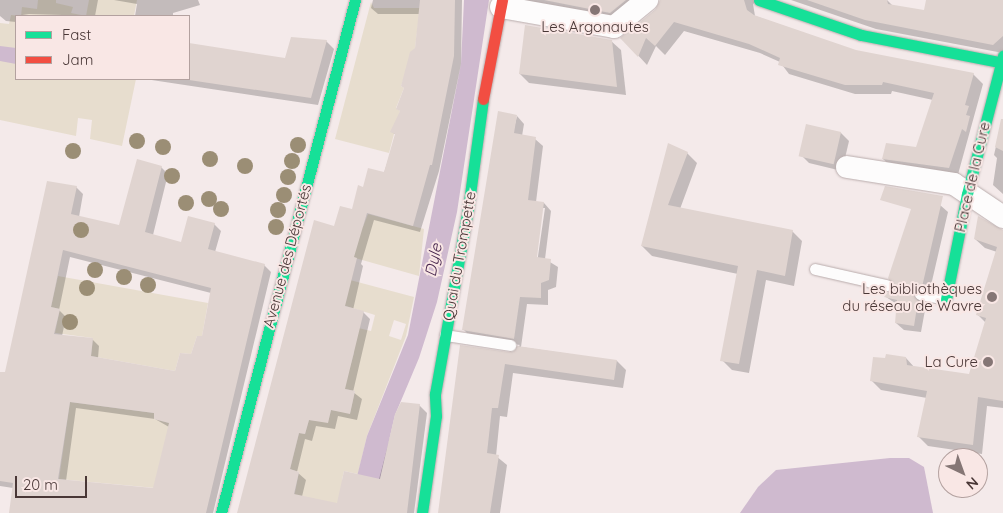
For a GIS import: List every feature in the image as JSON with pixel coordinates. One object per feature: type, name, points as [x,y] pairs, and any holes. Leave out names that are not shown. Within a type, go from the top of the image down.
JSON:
[{"type":"street","name":"Avenue des Déportés","points":[[221,513],[355,0]]},
{"type":"street","points":[[502,4],[614,27],[648,0]]},
{"type":"street","points":[[759,0],[861,34],[1001,59]]},
{"type":"street","name":"Quai du Trompette","points":[[422,513],[445,335],[468,209],[487,68],[502,4]]},
{"type":"street","name":"Place de la Cure","points":[[946,299],[967,194],[1001,59]]},
{"type":"street","points":[[847,167],[954,184],[1003,217]]},
{"type":"lane","points":[[815,269],[886,286]]},
{"type":"lane","points":[[920,294],[946,299]]},
{"type":"lane","points":[[445,335],[510,345]]},
{"type":"shaded area","points":[[38,0],[56,0],[56,3],[73,7],[71,13],[81,15],[21,15],[22,7],[37,9]]},
{"type":"shaded area","points":[[89,0],[137,0],[134,15],[86,15]]},
{"type":"shaded area","points":[[371,2],[374,8],[420,8],[415,48],[401,86],[404,88],[396,108],[400,111],[389,153],[335,139]]},
{"type":"shaded area","points":[[11,15],[15,15],[15,80],[136,80],[122,146],[90,139],[92,120],[78,118],[76,136],[0,120],[0,23],[9,24]]},
{"type":"shaded area","points":[[368,214],[424,229],[419,276],[348,256],[356,226],[363,227]]},
{"type":"shaded area","points":[[58,276],[208,303],[202,336],[197,336],[191,354],[180,353],[175,371],[91,356],[93,338],[55,333],[60,309],[51,307]]},
{"type":"shaded area","points":[[335,276],[414,297],[406,336],[367,436],[358,474],[344,471],[342,480],[349,506],[294,497],[299,472],[290,469],[299,433],[305,434],[309,420],[328,422],[331,410],[350,413],[355,391],[335,387],[350,367],[354,353],[350,326],[371,331],[375,315],[336,303]],"holes":[[[394,320],[406,324],[401,340],[389,336]]]},
{"type":"shaded area","points":[[70,402],[154,413],[154,419],[169,423],[166,489],[59,479]]},
{"type":"water","name":"Dyle","points":[[464,0],[489,0],[457,212],[437,302],[419,358],[395,415],[375,501],[348,513],[367,436],[408,335],[461,64]]},
{"type":"water","points":[[0,46],[15,48],[15,64],[0,61]]},
{"type":"water","points":[[890,458],[909,458],[924,467],[933,513],[740,513],[758,487],[776,470]]},
{"type":"building","points":[[420,0],[455,0],[454,56],[432,165],[430,165],[413,226],[367,213],[354,257],[357,258],[345,306],[364,311],[345,389],[355,391],[350,414],[331,410],[328,423],[309,420],[305,434],[299,433],[290,469],[299,472],[294,494],[337,503],[344,471],[380,479],[395,414],[401,402],[420,404],[407,513],[237,513],[314,220],[334,226],[340,206],[352,209],[358,185],[363,187],[368,168],[384,172],[395,134],[390,132],[400,111],[396,109],[404,88],[401,86],[410,52],[415,48]]},
{"type":"building","points":[[544,0],[626,0],[610,13]]},
{"type":"building","points":[[660,0],[744,0],[747,10],[754,15],[856,50],[974,73],[965,105],[969,106],[966,115],[970,116],[966,132],[962,129],[949,168],[882,159],[886,143],[916,147],[934,93],[883,82],[882,85],[845,85],[778,65],[780,58],[749,44],[674,22],[655,46],[646,38],[638,57],[620,38],[655,10]]},
{"type":"building","points":[[807,0],[887,0],[888,4],[924,10],[926,0],[1003,0],[1003,36],[993,45],[865,20]]},
{"type":"building","points":[[525,25],[612,40],[617,87],[519,74]]},
{"type":"building","points":[[291,37],[327,40],[311,98],[189,80],[190,43],[285,58]]},
{"type":"building","points":[[498,111],[517,115],[514,133],[536,137],[528,200],[544,202],[537,257],[551,259],[549,280],[541,283],[541,298],[520,297],[514,339],[462,330]]},
{"type":"building","points":[[1001,119],[1003,119],[1003,151],[995,147]]},
{"type":"building","points":[[806,124],[841,132],[834,164],[799,156]]},
{"type":"building","points":[[668,143],[688,152],[668,205],[793,230],[785,276],[757,270],[739,364],[720,361],[738,266],[641,246]]},
{"type":"building","points":[[137,159],[162,166],[145,232],[181,242],[188,216],[215,223],[208,249],[265,264],[206,513],[9,513],[13,483],[0,481],[0,372],[5,372],[47,181],[77,186],[71,214],[119,225]],"holes":[[[63,250],[211,288],[202,336],[197,336],[191,354],[180,353],[175,371],[91,356],[93,338],[54,334],[60,309],[51,307]],[[70,402],[154,413],[154,419],[169,423],[153,488],[58,479]]]},
{"type":"building","points":[[885,186],[943,196],[922,287],[913,292],[918,301],[914,326],[895,323],[897,300],[884,297],[893,287],[888,278],[911,209],[880,200]]},
{"type":"building","points":[[978,216],[1003,230],[1003,401],[978,397],[973,445],[917,437],[927,391],[870,381],[873,357],[885,358],[886,354],[906,357],[907,365],[969,374],[986,318],[976,315],[997,247],[974,239]]},
{"type":"building","points":[[460,345],[509,352],[517,346],[617,360],[614,380],[505,364],[498,408],[492,408],[487,453],[499,455],[490,513],[438,513]]},
{"type":"traffic: fast","points":[[221,513],[355,0]]},
{"type":"traffic: fast","points":[[759,0],[861,35],[999,62]]},
{"type":"traffic: fast","points":[[946,299],[967,194],[1003,56]]},
{"type":"traffic: fast","points":[[422,513],[436,416],[435,394],[468,209],[483,99]]},
{"type":"traffic: jam","points":[[483,99],[502,0]]},
{"type":"place","name":"Les Argonautes","points":[[595,10]]},
{"type":"place","name":"Les bibliothèques du réseau de Wavre","points":[[992,297]]},
{"type":"place","name":"La Cure","points":[[988,362]]}]
